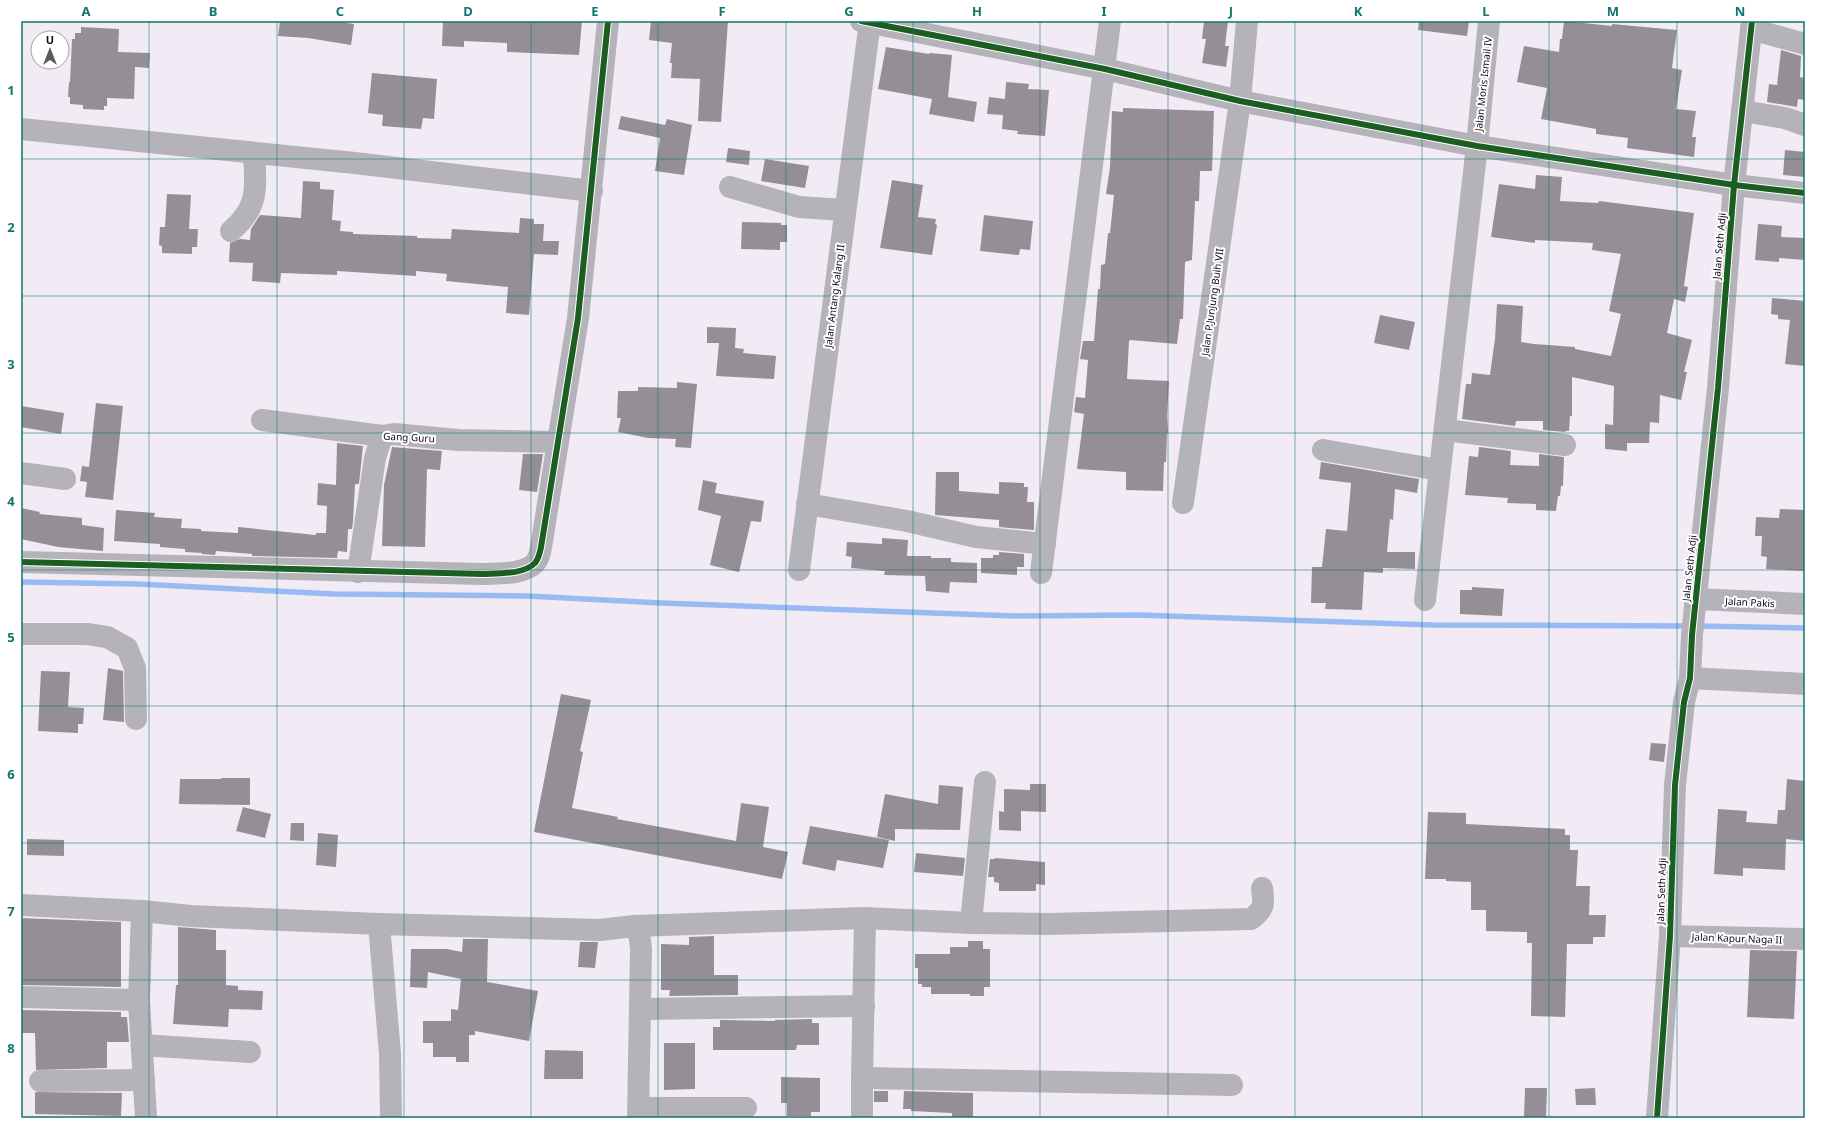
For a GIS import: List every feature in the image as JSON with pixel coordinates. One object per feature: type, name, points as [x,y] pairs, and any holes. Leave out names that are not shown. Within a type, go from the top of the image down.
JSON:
[{"type":"street","points":[[21,562],[358,572],[482,574],[519,571],[535,563],[539,555],[578,318],[608,21]]},
{"type":"street","points":[[1041,572],[1110,21]]},
{"type":"street","name":"Jalan P.JunJung Buih VII","points":[[1183,503],[1240,101],[1247,21]]},
{"type":"street","name":"Jalan Moris Ismail IV","points":[[1425,600],[1477,146],[1489,21]]},
{"type":"street","points":[[867,22],[1105,69],[1240,101],[1477,146],[1734,185],[1805,193]]},
{"type":"street","name":"Jalan Antang Kalang II","points":[[799,570],[867,22]]},
{"type":"street","points":[[1751,25],[1805,44]]},
{"type":"street","name":"Jalan Seth Adji","points":[[1657,1118],[1670,936],[1675,785],[1684,702],[1690,678],[1695,603],[1718,388],[1734,185],[1751,25]]},
{"type":"street","points":[[1742,111],[1785,118],[1805,125]]},
{"type":"street","points":[[21,129],[254,154],[355,163],[592,191]]},
{"type":"street","points":[[231,231],[242,222],[254,202],[256,184],[254,154]]},
{"type":"street","points":[[730,187],[798,207],[844,210]]},
{"type":"street","name":"Gang Guru","points":[[262,420],[382,436],[394,434],[458,440],[557,442]]},
{"type":"street","points":[[1445,430],[1565,445]]},
{"type":"street","points":[[358,572],[375,458],[382,436]]},
{"type":"street","points":[[1323,450],[1439,470]]},
{"type":"street","points":[[21,473],[65,479]]},
{"type":"street","points":[[807,504],[907,521],[976,537],[1045,544]]},
{"type":"street","name":"Jalan Pakis","points":[[1695,603],[1805,604]]},
{"type":"street","points":[[21,634],[87,634],[107,638],[127,648],[135,668],[136,719]]},
{"type":"street","points":[[1690,678],[1805,684]]},
{"type":"street","points":[[970,924],[985,782]]},
{"type":"street","points":[[21,905],[142,911],[191,916],[380,924],[598,930],[635,926],[865,918],[970,924],[1048,924],[1251,919],[1260,912],[1264,906],[1262,888]]},
{"type":"street","points":[[142,911],[139,1000],[146,1118]]},
{"type":"street","points":[[862,1118],[865,918]]},
{"type":"street","points":[[380,924],[390,1054],[391,1118]]},
{"type":"street","points":[[635,926],[640,932],[641,949],[638,1113],[746,1108]]},
{"type":"street","name":"Jalan Kapur Naga II","points":[[1670,936],[1805,940]]},
{"type":"street","points":[[21,997],[139,1000]]},
{"type":"street","points":[[640,1009],[864,1006]]},
{"type":"street","points":[[142,1045],[250,1052]]},
{"type":"street","points":[[862,1078],[1232,1085]]},
{"type":"street","points":[[40,1081],[144,1080]]},
{"type":"building","points":[[280,21],[334,21],[354,24],[351,45],[308,38],[278,36]]},
{"type":"building","points":[[443,21],[582,21],[579,55],[507,52],[507,43],[464,41],[464,47],[442,46]]},
{"type":"building","points":[[651,21],[728,21],[721,122],[698,121],[700,79],[671,78],[672,63],[670,63],[672,43],[649,40]]},
{"type":"building","points":[[1204,21],[1228,21],[1225,46],[1229,46],[1226,67],[1202,63],[1206,39],[1202,39]]},
{"type":"building","points":[[1419,21],[1469,21],[1467,36],[1418,30]]},
{"type":"building","points":[[1564,21],[1677,30],[1672,68],[1682,70],[1676,109],[1696,111],[1692,137],[1696,137],[1694,157],[1627,148],[1628,138],[1596,134],[1596,129],[1541,119],[1547,88],[1517,82],[1524,46],[1559,52]]},
{"type":"building","points":[[81,27],[119,29],[118,52],[150,53],[149,68],[135,67],[134,99],[107,98],[107,106],[104,106],[104,110],[83,109],[83,105],[70,104],[70,97],[68,97],[72,39],[75,39],[75,33],[81,33]]},
{"type":"building","points":[[886,47],[929,54],[952,55],[948,97],[977,102],[974,122],[929,114],[932,99],[878,89]]},
{"type":"building","points":[[1781,50],[1801,56],[1800,77],[1805,78],[1805,100],[1798,99],[1797,107],[1767,102],[1769,84],[1777,85]]},
{"type":"building","points":[[372,73],[437,79],[434,119],[423,118],[421,129],[382,126],[383,115],[368,113]]},
{"type":"building","points":[[1006,82],[1029,84],[1028,89],[1049,90],[1045,136],[1017,134],[1018,131],[1002,129],[1003,115],[987,114],[989,97],[1005,99]]},
{"type":"building","points":[[1123,108],[1214,111],[1212,171],[1200,171],[1199,201],[1195,201],[1192,260],[1185,262],[1183,319],[1180,319],[1177,344],[1129,341],[1127,379],[1169,381],[1167,416],[1168,433],[1166,462],[1164,462],[1163,491],[1126,490],[1126,472],[1077,469],[1084,414],[1074,412],[1076,397],[1085,398],[1088,360],[1080,359],[1083,341],[1094,341],[1098,289],[1100,289],[1101,265],[1105,264],[1114,195],[1106,194],[1110,167],[1112,111],[1123,112]]},
{"type":"building","points":[[621,116],[665,125],[667,119],[692,125],[684,175],[655,171],[660,138],[618,129]]},
{"type":"building","points":[[728,148],[750,151],[749,165],[726,162]]},
{"type":"building","points":[[1785,150],[1805,152],[1805,177],[1783,175]]},
{"type":"building","points":[[765,159],[809,166],[805,188],[761,181]]},
{"type":"building","points":[[1536,175],[1562,177],[1560,201],[1598,203],[1599,201],[1694,213],[1684,286],[1688,287],[1685,302],[1674,299],[1667,333],[1692,340],[1684,372],[1687,372],[1681,400],[1660,395],[1659,423],[1650,422],[1649,443],[1627,443],[1627,451],[1605,449],[1605,424],[1613,425],[1614,386],[1572,377],[1572,416],[1570,416],[1569,431],[1543,430],[1543,421],[1516,421],[1515,426],[1462,419],[1466,384],[1471,384],[1472,373],[1490,375],[1495,339],[1497,304],[1523,306],[1521,342],[1575,347],[1575,349],[1611,356],[1621,314],[1609,311],[1621,254],[1592,250],[1593,243],[1535,240],[1535,243],[1491,237],[1499,184],[1535,189]]},
{"type":"building","points":[[892,180],[923,185],[918,217],[936,219],[935,224],[937,225],[932,255],[880,248]]},
{"type":"building","points":[[303,181],[320,182],[320,189],[334,190],[332,220],[341,221],[340,231],[353,232],[353,234],[417,236],[417,238],[451,239],[452,229],[519,233],[520,218],[534,219],[534,224],[544,224],[543,241],[559,241],[558,255],[534,254],[529,315],[506,313],[508,287],[446,281],[447,274],[416,271],[416,276],[337,271],[337,275],[281,273],[280,283],[252,281],[253,263],[229,262],[230,243],[240,239],[250,240],[251,229],[260,215],[301,218]]},
{"type":"building","points":[[167,194],[191,195],[189,229],[198,229],[197,247],[192,247],[192,254],[162,253],[162,246],[159,245],[160,227],[165,227]]},
{"type":"building","points":[[984,215],[1033,221],[1030,250],[1020,249],[1019,255],[980,251]]},
{"type":"building","points":[[742,222],[781,223],[781,225],[787,225],[787,242],[780,242],[780,250],[741,249]]},
{"type":"building","points":[[1758,224],[1782,226],[1781,237],[1805,238],[1805,260],[1779,258],[1779,262],[1755,260]]},
{"type":"building","points":[[1772,298],[1805,301],[1805,366],[1785,364],[1790,320],[1778,319],[1778,315],[1771,314]]},
{"type":"building","points":[[1380,315],[1415,322],[1409,350],[1374,343]]},
{"type":"building","points":[[707,327],[736,328],[735,348],[744,349],[743,353],[776,356],[774,379],[716,376],[719,343],[707,343]]},
{"type":"building","points":[[677,382],[697,384],[691,448],[675,447],[676,439],[648,438],[618,432],[621,418],[617,418],[618,391],[638,391],[638,387],[677,388]]},
{"type":"building","points":[[96,403],[123,406],[113,500],[85,497],[87,482],[80,481],[82,466],[89,467]]},
{"type":"building","points":[[21,406],[64,413],[61,434],[21,427]]},
{"type":"building","points":[[337,443],[363,446],[359,484],[355,484],[352,529],[348,529],[347,552],[338,551],[337,558],[252,556],[252,554],[216,551],[215,555],[185,552],[185,549],[160,547],[160,544],[114,541],[116,510],[155,513],[154,517],[182,519],[181,528],[201,529],[201,531],[238,533],[238,527],[316,535],[316,533],[326,533],[327,506],[317,505],[318,483],[336,485]]},
{"type":"building","points":[[392,447],[442,451],[440,470],[427,469],[425,547],[382,546],[384,485]]},
{"type":"building","points":[[1479,447],[1511,451],[1510,465],[1539,466],[1539,454],[1564,457],[1563,486],[1561,486],[1560,496],[1558,496],[1556,511],[1536,510],[1536,504],[1507,503],[1508,498],[1465,495],[1469,456],[1478,457]]},
{"type":"building","points":[[523,454],[543,454],[537,492],[519,490]]},
{"type":"building","points":[[1321,462],[1419,479],[1417,493],[1395,489],[1393,520],[1390,519],[1387,552],[1415,552],[1415,569],[1383,568],[1383,573],[1364,572],[1362,610],[1325,609],[1326,603],[1311,603],[1312,567],[1322,567],[1326,529],[1347,531],[1351,483],[1319,479]]},
{"type":"building","points":[[936,472],[959,472],[959,491],[999,494],[999,482],[1024,483],[1024,487],[1028,487],[1027,502],[1034,502],[1034,530],[999,527],[999,520],[935,515]]},
{"type":"building","points":[[703,480],[717,483],[715,493],[764,501],[761,522],[751,521],[739,572],[710,565],[721,516],[698,510]]},
{"type":"building","points":[[21,508],[40,512],[39,514],[82,518],[82,525],[104,528],[103,551],[58,547],[21,539]]},
{"type":"building","points":[[1780,509],[1805,510],[1805,571],[1766,569],[1767,557],[1761,556],[1762,536],[1755,536],[1756,517],[1779,518]]},
{"type":"building","points":[[882,538],[908,540],[907,556],[951,558],[951,562],[977,563],[977,583],[950,582],[949,593],[926,591],[925,576],[884,575],[885,571],[851,568],[852,557],[846,556],[847,542],[882,544]]},
{"type":"building","points":[[999,552],[1024,554],[1024,567],[1017,567],[1017,575],[981,573],[981,558],[993,558],[993,555],[999,555]]},
{"type":"building","points":[[1472,587],[1504,589],[1502,616],[1460,614],[1460,590],[1472,590]]},
{"type":"building","points":[[108,668],[123,671],[124,722],[103,720]]},
{"type":"building","points":[[41,671],[70,672],[68,707],[84,708],[83,724],[78,724],[78,733],[38,731]]},
{"type":"building","points":[[561,694],[591,700],[580,751],[583,752],[572,808],[618,817],[617,819],[736,841],[741,803],[769,807],[763,847],[788,852],[782,879],[534,832]]},
{"type":"building","points":[[1651,743],[1666,744],[1664,762],[1649,760]]},
{"type":"building","points":[[250,778],[250,805],[179,804],[180,779]]},
{"type":"building","points":[[1787,779],[1805,781],[1805,841],[1786,839],[1785,870],[1743,868],[1743,876],[1714,874],[1718,809],[1747,811],[1746,822],[1777,824],[1778,810],[1785,810]]},
{"type":"building","points":[[1030,784],[1046,784],[1046,812],[1021,811],[1021,831],[999,830],[999,811],[1004,812],[1004,789],[1030,790]]},
{"type":"building","points":[[939,785],[963,787],[960,830],[895,829],[895,841],[877,837],[885,794],[938,804]]},
{"type":"building","points":[[243,807],[271,814],[265,838],[236,831]]},
{"type":"building","points":[[1428,812],[1466,813],[1466,824],[1565,829],[1565,835],[1570,835],[1570,850],[1578,850],[1576,886],[1590,886],[1589,915],[1606,915],[1605,937],[1593,937],[1593,944],[1567,944],[1565,1017],[1531,1016],[1532,943],[1527,943],[1527,932],[1486,931],[1486,910],[1471,910],[1471,882],[1446,881],[1446,879],[1425,879]]},
{"type":"building","points":[[291,823],[304,823],[304,841],[290,840]]},
{"type":"building","points":[[810,826],[889,840],[883,868],[837,860],[835,871],[802,864]]},
{"type":"building","points":[[318,833],[338,835],[336,867],[316,865]]},
{"type":"building","points":[[27,839],[64,840],[64,856],[27,855]]},
{"type":"building","points":[[916,853],[965,858],[963,876],[914,872]]},
{"type":"building","points":[[995,858],[1045,862],[1045,885],[1036,884],[1036,891],[999,891],[999,883],[994,882],[994,877],[988,877],[990,859]]},
{"type":"building","points":[[21,918],[121,922],[121,987],[22,985]]},
{"type":"building","points":[[178,927],[216,930],[216,950],[226,950],[226,985],[238,986],[238,990],[263,991],[262,1010],[229,1009],[228,1027],[173,1024],[176,985],[178,985]]},
{"type":"building","points":[[714,936],[714,975],[738,975],[738,995],[669,996],[670,990],[661,990],[661,944],[689,945],[689,937]]},
{"type":"building","points":[[463,939],[488,939],[487,982],[538,991],[529,1041],[475,1031],[475,1035],[469,1035],[469,1062],[456,1062],[456,1057],[433,1057],[433,1043],[423,1043],[423,1021],[451,1021],[451,1009],[458,1010],[461,979],[428,972],[427,988],[410,987],[411,949],[447,949],[462,952]]},
{"type":"building","points":[[968,941],[983,941],[983,949],[990,949],[990,987],[984,987],[984,996],[970,996],[970,994],[931,994],[931,987],[922,987],[922,984],[918,984],[918,968],[915,968],[915,954],[950,954],[950,947],[968,947]]},
{"type":"building","points":[[580,942],[598,942],[595,968],[578,967]]},
{"type":"building","points":[[1750,950],[1797,951],[1794,1019],[1747,1017]]},
{"type":"building","points":[[21,1010],[121,1012],[121,1017],[127,1017],[129,1042],[107,1042],[107,1068],[36,1070],[35,1033],[21,1033]]},
{"type":"building","points":[[812,1019],[812,1023],[819,1023],[819,1045],[797,1045],[796,1050],[713,1050],[713,1027],[720,1027],[720,1020],[775,1021]]},
{"type":"building","points":[[664,1043],[695,1043],[695,1089],[664,1090]]},
{"type":"building","points":[[545,1050],[583,1051],[583,1079],[544,1079]]},
{"type":"building","points":[[781,1077],[820,1078],[820,1112],[811,1112],[811,1116],[787,1116],[787,1103],[781,1103]]},
{"type":"building","points":[[1525,1088],[1547,1088],[1546,1118],[1524,1118]]},
{"type":"building","points":[[1595,1088],[1596,1105],[1576,1105],[1575,1089]]},
{"type":"building","points":[[874,1091],[888,1091],[888,1102],[874,1102]]},
{"type":"building","points":[[904,1091],[973,1093],[973,1118],[955,1118],[952,1117],[952,1113],[911,1111],[911,1109],[903,1109]]},
{"type":"building","points":[[35,1092],[122,1093],[121,1116],[35,1114]]},
{"type":"waterway","points":[[21,582],[138,584],[335,594],[528,596],[661,603],[1015,616],[1138,615],[1432,625],[1689,626]]},
{"type":"waterway","points":[[1697,626],[1805,628]]},
{"type":"cycle path","points":[[21,562],[482,574],[524,570],[535,563],[541,547],[578,318],[608,21]]},
{"type":"cycle path","points":[[861,21],[1105,69],[1240,101],[1477,146],[1734,185],[1805,193]]},
{"type":"cycle path","points":[[1657,1118],[1670,936],[1675,785],[1684,702],[1690,678],[1692,635],[1718,388],[1734,185],[1752,21]]}]
